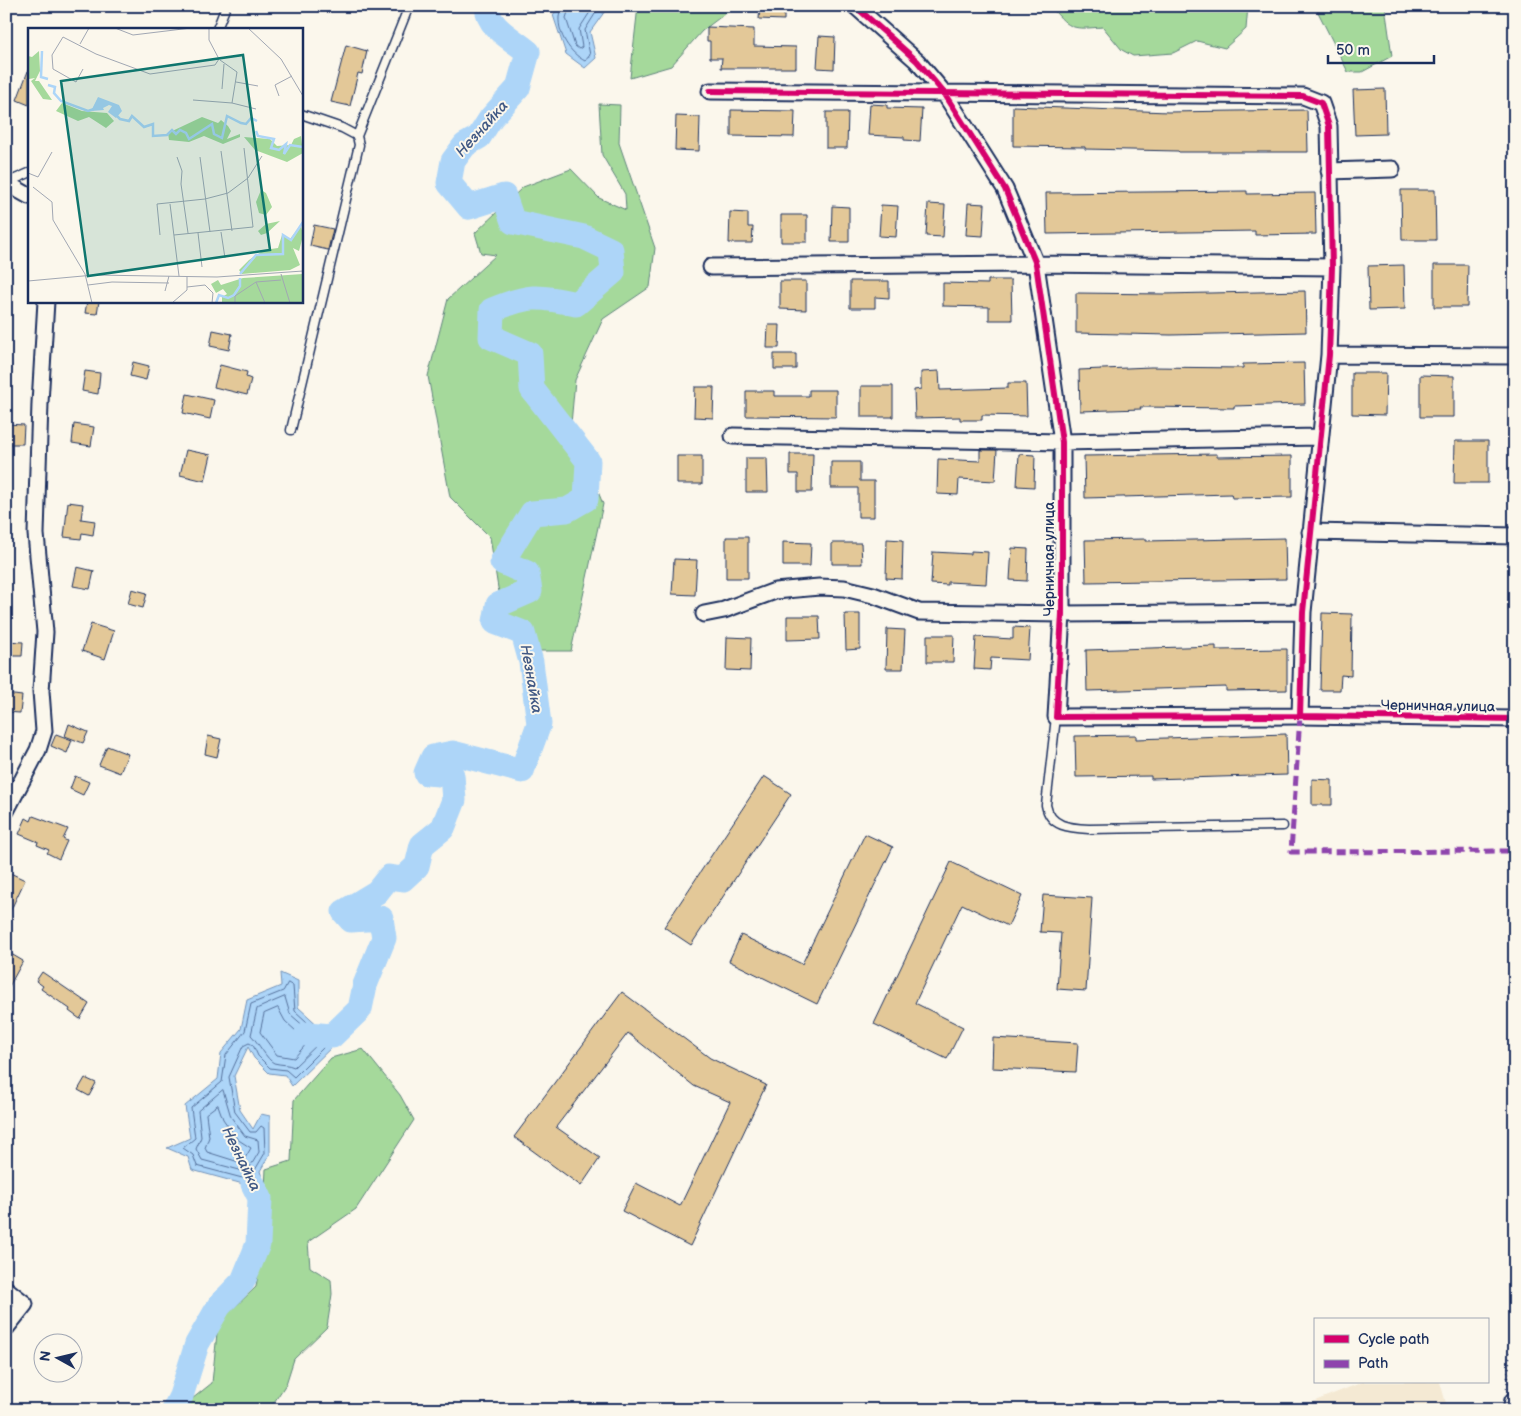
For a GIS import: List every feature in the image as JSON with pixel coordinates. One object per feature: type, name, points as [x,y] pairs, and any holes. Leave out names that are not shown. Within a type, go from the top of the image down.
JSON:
[{"type":"main road","points":[[1511,1396],[1514,1410]]},
{"type":"street","name":"Черничная улица","points":[[855,6],[917,61],[944,93],[1005,189],[1036,264],[1062,442],[1062,614],[1056,717],[1300,716],[1515,719]]},
{"type":"street","points":[[710,91],[1303,96],[1321,103],[1329,126],[1332,267],[1329,355],[1319,437],[1303,612],[1300,716]]},
{"type":"street","points":[[1330,171],[1392,169]]},
{"type":"street","points":[[6,183],[28,195]]},
{"type":"street","points":[[711,267],[1036,264],[1332,267]]},
{"type":"street","points":[[6,811],[38,750],[44,731],[42,691],[45,632],[36,534],[40,403],[46,302]]},
{"type":"street","points":[[1329,355],[1515,356]]},
{"type":"street","points":[[733,436],[1062,442],[1319,437]]},
{"type":"street","points":[[1310,532],[1515,536]]},
{"type":"street","points":[[704,614],[724,610],[775,591],[820,587],[844,588],[874,595],[919,612],[1062,614],[1303,612]]},
{"type":"street","points":[[6,1289],[25,1304],[6,1328]]},
{"type":"lane","points":[[217,28],[226,6]]},
{"type":"lane","points":[[290,430],[359,145],[357,136],[409,6]]},
{"type":"lane","points":[[302,114],[342,128],[357,136]]},
{"type":"lane","points":[[6,183],[28,173]]},
{"type":"lane","points":[[1056,717],[1046,805],[1048,815],[1053,822],[1074,828],[1089,829],[1283,826]]},
{"type":"path","points":[[1511,1396],[1515,1300]]},
{"type":"shaded area","points":[[1358,1384],[1441,1384],[1448,1410],[1292,1410]]},
{"type":"green space","points":[[638,6],[735,6],[702,31],[671,66],[630,78]]},
{"type":"green space","points":[[1052,6],[1248,6],[1246,29],[1225,48],[1197,41],[1173,53],[1133,56],[1122,50],[1103,27],[1073,27],[1063,21]]},
{"type":"green space","points":[[1315,6],[1385,6],[1392,56],[1362,72],[1348,72]]},
{"type":"green space","points":[[599,104],[620,105],[619,143],[655,248],[650,287],[603,319],[575,380],[571,424],[603,504],[571,651],[517,651],[498,588],[490,537],[450,497],[428,376],[448,299],[496,255],[481,253],[475,233],[523,187],[571,169],[599,198],[626,210],[625,194],[602,155]]},
{"type":"green space","points":[[363,1049],[400,1095],[414,1120],[356,1209],[308,1242],[310,1267],[331,1280],[332,1294],[327,1327],[294,1359],[286,1384],[269,1410],[183,1410],[187,1403],[212,1383],[218,1323],[256,1287],[262,1249],[266,1169],[291,1161],[294,1100],[331,1058]]},
{"type":"water","points":[[560,6],[605,6],[605,11],[590,32],[596,58],[585,68],[566,54],[553,15]]},
{"type":"water","points":[[280,973],[298,981],[298,1007],[321,1028],[338,1030],[342,1037],[292,1086],[285,1075],[269,1073],[254,1058],[248,1047],[234,1076],[240,1110],[253,1129],[261,1114],[270,1116],[270,1154],[260,1171],[265,1187],[264,1215],[254,1216],[243,1184],[192,1170],[188,1157],[167,1148],[190,1138],[185,1106],[218,1079],[221,1053],[241,1029],[247,1000],[281,986]]},
{"type":"building","points":[[760,6],[784,6],[784,20],[759,19]]},
{"type":"building","points":[[707,27],[754,29],[754,46],[796,47],[796,68],[721,68],[722,58],[710,58],[710,41],[707,41]]},
{"type":"building","points":[[819,36],[835,37],[834,69],[817,68]]},
{"type":"building","points":[[346,45],[367,51],[362,74],[358,73],[350,106],[331,102]]},
{"type":"building","points":[[28,71],[28,105],[17,100]]},
{"type":"building","points":[[1385,89],[1386,134],[1355,135],[1353,90]]},
{"type":"building","points":[[870,104],[887,105],[887,108],[922,109],[920,141],[904,140],[904,137],[868,135]]},
{"type":"building","points":[[1013,106],[1168,112],[1307,110],[1308,152],[1179,152],[1085,149],[1085,147],[1013,146]]},
{"type":"building","points":[[731,110],[795,111],[794,137],[731,136]]},
{"type":"building","points":[[826,112],[848,112],[847,148],[826,148]]},
{"type":"building","points":[[676,116],[700,117],[699,151],[675,150]]},
{"type":"building","points":[[1401,190],[1435,190],[1436,240],[1402,240]]},
{"type":"building","points":[[1247,191],[1247,194],[1315,193],[1316,234],[1255,235],[1255,231],[1047,234],[1046,193]]},
{"type":"building","points":[[968,203],[985,204],[983,236],[966,235]]},
{"type":"building","points":[[928,204],[945,205],[943,237],[926,236]]},
{"type":"building","points":[[881,205],[898,206],[896,237],[879,236]]},
{"type":"building","points":[[832,206],[849,207],[849,242],[831,242]]},
{"type":"building","points":[[730,212],[748,213],[748,227],[753,227],[752,243],[729,243]]},
{"type":"building","points":[[781,215],[807,215],[807,242],[781,242]]},
{"type":"building","points":[[314,225],[333,229],[328,250],[310,246]]},
{"type":"building","points":[[1404,265],[1405,309],[1369,310],[1368,266]]},
{"type":"building","points":[[1434,265],[1468,265],[1467,307],[1434,307]]},
{"type":"building","points":[[988,280],[1011,280],[1012,320],[989,320],[989,307],[943,306],[943,283],[988,284]]},
{"type":"building","points":[[780,281],[806,281],[806,310],[780,309]]},
{"type":"building","points":[[850,281],[889,281],[889,298],[875,297],[875,308],[850,308]]},
{"type":"building","points":[[1305,291],[1306,332],[1171,335],[1076,333],[1076,293],[1164,294]]},
{"type":"building","points":[[87,302],[99,302],[97,314],[85,313]]},
{"type":"building","points":[[768,325],[780,325],[779,348],[767,348]]},
{"type":"building","points":[[213,330],[232,334],[229,350],[210,346]]},
{"type":"building","points":[[774,354],[796,354],[796,369],[774,369]]},
{"type":"building","points":[[133,362],[149,366],[146,380],[130,376]]},
{"type":"building","points":[[1304,363],[1305,404],[1234,406],[1234,408],[1140,407],[1141,409],[1080,411],[1079,370],[1151,367],[1243,368],[1243,364]]},
{"type":"building","points":[[220,365],[247,372],[246,377],[251,379],[247,395],[214,387]]},
{"type":"building","points":[[85,371],[100,373],[98,394],[82,391]]},
{"type":"building","points":[[939,371],[940,390],[1008,388],[1008,383],[1026,383],[1027,416],[982,415],[982,420],[960,420],[960,417],[915,418],[914,390],[921,389],[921,372]]},
{"type":"building","points":[[1352,373],[1386,373],[1385,415],[1352,414]]},
{"type":"building","points":[[1420,375],[1454,376],[1454,417],[1420,417]]},
{"type":"building","points":[[861,386],[893,386],[893,417],[861,417]]},
{"type":"building","points":[[695,387],[714,387],[713,418],[694,417]]},
{"type":"building","points":[[809,390],[836,390],[836,417],[746,416],[746,391],[774,391],[774,396],[809,396]]},
{"type":"building","points":[[187,394],[214,400],[210,419],[183,413]]},
{"type":"building","points":[[6,424],[24,425],[23,444],[6,444]]},
{"type":"building","points":[[74,424],[94,427],[91,446],[72,443]]},
{"type":"building","points":[[1455,441],[1488,441],[1488,483],[1454,483]]},
{"type":"building","points":[[186,450],[211,455],[205,481],[180,475]]},
{"type":"building","points":[[980,450],[997,450],[995,481],[959,479],[958,495],[937,494],[938,459],[980,461]]},
{"type":"building","points":[[790,454],[813,454],[812,492],[798,492],[798,474],[790,474]]},
{"type":"building","points":[[1019,454],[1035,455],[1034,487],[1017,486]]},
{"type":"building","points":[[1217,454],[1217,457],[1292,456],[1292,497],[1232,498],[1231,494],[1085,498],[1084,456]]},
{"type":"building","points":[[677,456],[702,456],[702,484],[677,484]]},
{"type":"building","points":[[746,458],[767,458],[768,492],[746,492]]},
{"type":"building","points":[[831,462],[860,462],[860,481],[874,481],[874,517],[858,517],[858,488],[831,488]]},
{"type":"building","points":[[68,502],[83,504],[81,519],[95,521],[93,535],[82,533],[81,539],[64,537]]},
{"type":"building","points":[[726,537],[748,537],[748,578],[726,578]]},
{"type":"building","points":[[1285,538],[1286,579],[1086,582],[1085,540],[1146,539],[1146,541]]},
{"type":"building","points":[[887,539],[903,540],[902,579],[886,578]]},
{"type":"building","points":[[783,542],[811,543],[810,566],[783,566]]},
{"type":"building","points":[[832,543],[861,543],[862,564],[832,564]]},
{"type":"building","points":[[1012,548],[1028,549],[1027,581],[1010,580]]},
{"type":"building","points":[[971,551],[988,552],[986,584],[948,582],[948,585],[931,584],[933,552],[971,554]]},
{"type":"building","points":[[674,559],[697,560],[695,595],[672,594]]},
{"type":"building","points":[[77,567],[94,571],[90,589],[73,586]]},
{"type":"building","points":[[132,589],[147,593],[143,608],[128,604]]},
{"type":"building","points":[[1322,613],[1352,614],[1351,676],[1341,675],[1340,690],[1320,690]]},
{"type":"building","points":[[845,614],[860,614],[860,649],[846,650]]},
{"type":"building","points":[[787,616],[819,616],[820,639],[787,640]]},
{"type":"building","points":[[91,624],[114,631],[105,659],[82,651]]},
{"type":"building","points":[[1013,627],[1030,628],[1028,660],[991,658],[990,670],[974,669],[976,637],[1013,639]]},
{"type":"building","points":[[887,629],[905,630],[903,669],[886,669]]},
{"type":"building","points":[[927,635],[954,635],[953,662],[927,662]]},
{"type":"building","points":[[727,637],[751,638],[750,671],[726,670]]},
{"type":"building","points":[[6,641],[23,642],[22,656],[6,656]]},
{"type":"building","points":[[1216,646],[1216,650],[1287,649],[1287,690],[1226,691],[1226,687],[1087,691],[1086,650]]},
{"type":"building","points":[[6,694],[22,696],[20,713],[6,712]]},
{"type":"building","points":[[69,724],[88,732],[83,743],[65,736]]},
{"type":"building","points":[[56,734],[72,740],[67,753],[51,746]]},
{"type":"building","points":[[1286,734],[1287,775],[1151,779],[1151,776],[1076,777],[1075,736],[1136,735],[1136,739]]},
{"type":"building","points":[[208,736],[221,739],[217,757],[205,754]]},
{"type":"building","points":[[107,746],[128,754],[120,773],[99,765]]},
{"type":"building","points":[[75,776],[89,782],[83,795],[70,789]]},
{"type":"building","points":[[764,776],[791,794],[691,945],[664,927]]},
{"type":"building","points":[[1312,779],[1332,780],[1332,805],[1312,805]]},
{"type":"building","points":[[33,816],[68,829],[63,839],[67,841],[59,859],[47,853],[49,850],[37,845],[38,842],[19,834],[26,818],[31,821]]},
{"type":"building","points":[[865,834],[893,847],[817,1004],[729,961],[741,935],[802,964]]},
{"type":"building","points":[[951,862],[1022,896],[1008,926],[962,904],[915,1003],[963,1027],[947,1059],[874,1024]]},
{"type":"building","points":[[6,871],[25,880],[6,920]]},
{"type":"building","points":[[1043,895],[1092,898],[1086,991],[1057,989],[1061,933],[1040,932]]},
{"type":"building","points":[[6,951],[23,961],[6,992]]},
{"type":"building","points":[[42,972],[89,1004],[80,1019],[69,1011],[70,1009],[41,989],[43,986],[36,981]]},
{"type":"building","points":[[622,992],[710,1058],[766,1085],[690,1246],[622,1211],[636,1183],[680,1206],[730,1102],[694,1086],[628,1033],[556,1127],[600,1158],[581,1186],[514,1137]]},
{"type":"building","points":[[993,1038],[1078,1043],[1076,1072],[992,1068]]},
{"type":"building","points":[[85,1078],[96,1083],[89,1096],[78,1090]]},
{"type":"waterway","name":"Незнайка","points":[[307,1034],[332,1036],[360,1009],[365,985],[384,938],[381,918],[351,920],[344,912],[377,892],[389,877],[403,879],[417,866],[422,845],[443,828],[454,800],[452,775],[426,773],[433,757],[453,753],[522,771],[539,724],[531,662],[523,633],[495,622],[498,605],[530,591],[527,573],[502,562],[532,513],[567,510],[586,499],[588,461],[532,389],[530,354],[491,337],[492,310],[515,301],[533,298],[552,299],[576,304],[613,272],[611,250],[584,237],[513,222],[504,196],[469,207],[449,183],[453,161],[465,145],[479,137],[491,118],[518,88],[528,52],[496,27],[488,14],[487,6]]},
{"type":"waterway","name":"Незнайка","points":[[174,1410],[181,1396],[197,1344],[219,1306],[243,1281],[258,1244],[260,1198],[253,1184]]},
{"type":"marked path","points":[[1300,716],[1291,852],[1515,851]]},
{"type":"cycle path","points":[[855,6],[917,61],[944,93],[1005,189],[1036,264],[1062,442],[1062,614],[1056,717],[1300,716],[1515,719]]},
{"type":"cycle path","points":[[710,91],[1303,96],[1321,103],[1329,126],[1332,267],[1329,355],[1303,612],[1300,716]]}]
